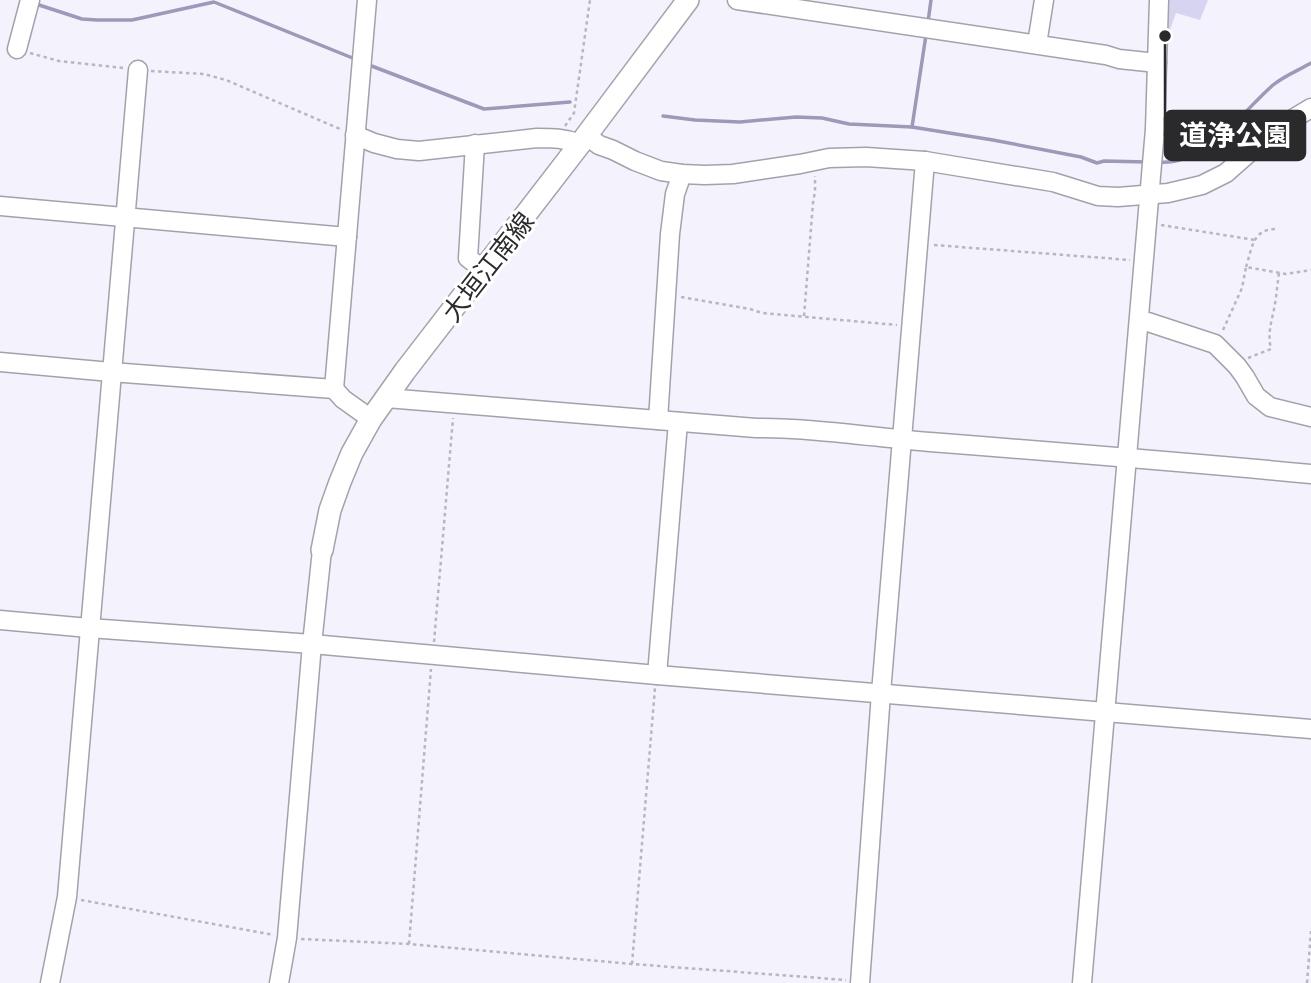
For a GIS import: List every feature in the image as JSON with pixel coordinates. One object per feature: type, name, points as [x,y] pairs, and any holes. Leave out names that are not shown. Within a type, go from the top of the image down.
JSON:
[{"type":"main road","name":"大垣江南線","points":[[322,550],[330,510],[340,482],[352,453],[372,419],[688,0]]},
{"type":"street","points":[[17,49],[30,0]]},
{"type":"street","points":[[334,389],[367,0]]},
{"type":"street","points":[[737,0],[1157,63]]},
{"type":"street","points":[[1037,44],[1044,0]]},
{"type":"street","points":[[1082,983],[1155,129],[1159,0]]},
{"type":"street","points":[[50,983],[67,897],[138,70]]},
{"type":"street","points":[[355,135],[386,146],[419,152],[556,138],[583,140],[661,171],[681,174],[733,174],[848,157],[925,162],[1053,182],[1098,196],[1118,197],[1168,193],[1202,186],[1226,173],[1276,129],[1311,108]]},
{"type":"street","points":[[475,145],[468,258],[484,270]]},
{"type":"street","points":[[860,982],[925,162]]},
{"type":"street","points":[[657,420],[670,234],[675,194],[681,174]]},
{"type":"street","points":[[0,206],[347,237]]},
{"type":"street","points":[[1139,322],[1215,344],[1245,377],[1255,396],[1270,407],[1311,417]]},
{"type":"street","points":[[0,362],[334,389],[343,399],[372,419]]},
{"type":"street","points":[[386,398],[756,428],[807,429],[855,436],[1311,474]]},
{"type":"street","points":[[657,675],[678,422]]},
{"type":"street","points":[[279,983],[287,938],[322,550]]},
{"type":"street","points":[[0,620],[1311,729]]},
{"type":"path","points":[[556,138],[574,113],[590,0]]},
{"type":"path","points":[[17,49],[59,61],[204,74],[226,80],[355,135]]},
{"type":"path","points":[[804,317],[815,191],[814,162]]},
{"type":"path","points":[[1147,223],[1255,240]]},
{"type":"path","points":[[1215,344],[1219,341],[1242,288],[1256,237],[1263,231],[1276,229]]},
{"type":"path","points":[[918,244],[1143,261]]},
{"type":"path","points":[[1246,267],[1286,274],[1311,270]]},
{"type":"path","points":[[1233,362],[1271,349],[1268,339],[1269,326],[1279,273]]},
{"type":"path","points":[[667,295],[762,313],[910,327]]},
{"type":"path","points":[[409,944],[454,404]]},
{"type":"path","points":[[632,964],[657,675]]},
{"type":"path","points":[[67,897],[287,938],[409,944],[860,982]]},
{"type":"path","points":[[1307,983],[1311,931]]},
{"type":"shaded area","points":[[1165,0],[1208,0],[1200,20],[1176,13],[1162,52]]},
{"type":"waterway","points":[[928,22],[931,0]]},
{"type":"waterway","points":[[36,4],[82,19],[132,20],[214,2],[355,59]]},
{"type":"waterway","points":[[912,127],[926,35],[929,35]]},
{"type":"waterway","points":[[1158,162],[1175,161],[1206,147],[1221,136],[1273,85],[1311,63]]},
{"type":"waterway","points":[[369,65],[484,109],[570,102]]},
{"type":"waterway","points":[[663,116],[740,122],[796,117],[822,118],[849,124],[912,127],[993,140],[1081,157],[1097,163],[1147,162]]},
{"type":"place","name":"道浄公園","points":[[1165,36]]}]
